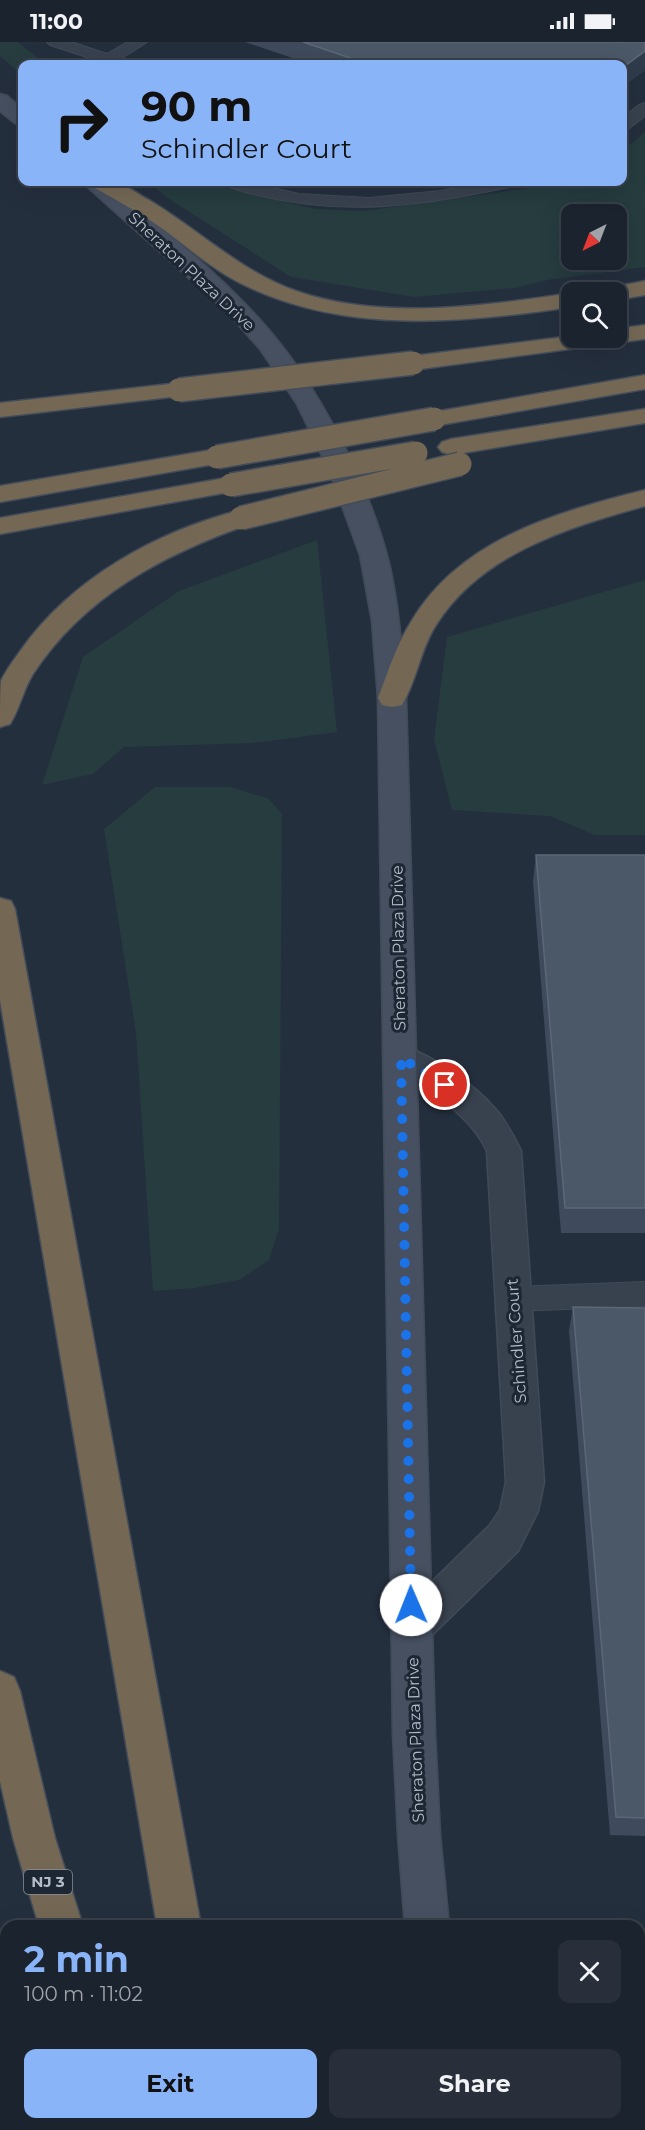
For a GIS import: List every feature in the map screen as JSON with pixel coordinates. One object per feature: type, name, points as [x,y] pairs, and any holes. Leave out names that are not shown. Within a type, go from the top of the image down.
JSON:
[{"type":"highway","points":[[108,186],[173,226],[242,275],[265,286],[310,301],[360,311],[414,315],[491,311],[561,301]]},
{"type":"highway","points":[[627,291],[645,288]]},
{"type":"highway","points":[[627,334],[645,332]]},
{"type":"highway","points":[[0,410],[561,344]]},
{"type":"highway","points":[[0,494],[645,382]]},
{"type":"highway","points":[[0,717],[21,671],[35,651],[88,597],[147,555],[191,535],[241,518],[455,456],[645,416]]},
{"type":"highway","points":[[0,526],[231,485],[568,444],[645,424]]},
{"type":"highway","points":[[392,698],[423,624],[448,590],[464,576],[506,548],[552,525],[645,498]]},
{"type":"highway","points":[[0,909],[178,1920]]},
{"type":"highway","name":"NJ 3","points":[[0,1691],[34,1838],[60,1920]]},
{"type":"street","points":[[0,100],[18,116]]},
{"type":"street","name":"Sheraton Plaza Drive","points":[[98,186],[222,295],[253,326],[299,385],[333,448],[360,517],[378,574],[388,644],[392,698],[411,1629],[416,1784],[427,1920]]},
{"type":"street","name":"Schindler Court","points":[[401,1058],[461,1097],[491,1125],[504,1150],[525,1482],[522,1505],[516,1522],[504,1538],[411,1629]]},
{"type":"lane","points":[[53,42],[103,60]]},
{"type":"lane","points":[[53,42],[68,60]]},
{"type":"lane","points":[[115,60],[139,42]]},
{"type":"lane","points":[[627,122],[645,108]]},
{"type":"lane","points":[[243,186],[261,192],[302,199],[375,202],[446,194],[488,186]]},
{"type":"lane","points":[[513,1299],[645,1294]]},
{"type":"green space","points":[[0,42],[18,42],[40,60],[18,60],[18,72],[0,56]]},
{"type":"green space","points":[[645,132],[645,267],[627,269],[627,204],[561,204],[561,270],[622,270],[547,280],[514,288],[414,297],[291,277],[166,197],[153,186],[215,186],[316,209],[364,211],[546,186],[627,186],[627,148]]},
{"type":"green space","points":[[317,540],[337,732],[254,743],[124,747],[93,774],[42,785],[83,657],[179,591]]},
{"type":"green space","points":[[645,580],[645,835],[595,835],[550,816],[452,810],[434,739],[447,637]]},
{"type":"green space","points":[[155,787],[231,787],[269,799],[282,814],[279,1229],[269,1260],[239,1280],[194,1288],[153,1291],[136,1033],[104,829]]},
{"type":"building","points":[[303,42],[645,42],[645,51],[627,64],[627,60],[356,60]]},
{"type":"building","points":[[536,855],[645,855],[645,1208],[565,1208]]},
{"type":"building","points":[[573,1307],[645,1308],[645,1818],[616,1817]]},
{"type":"route","points":[[411,1605],[401,1058],[445,1085]]}]
